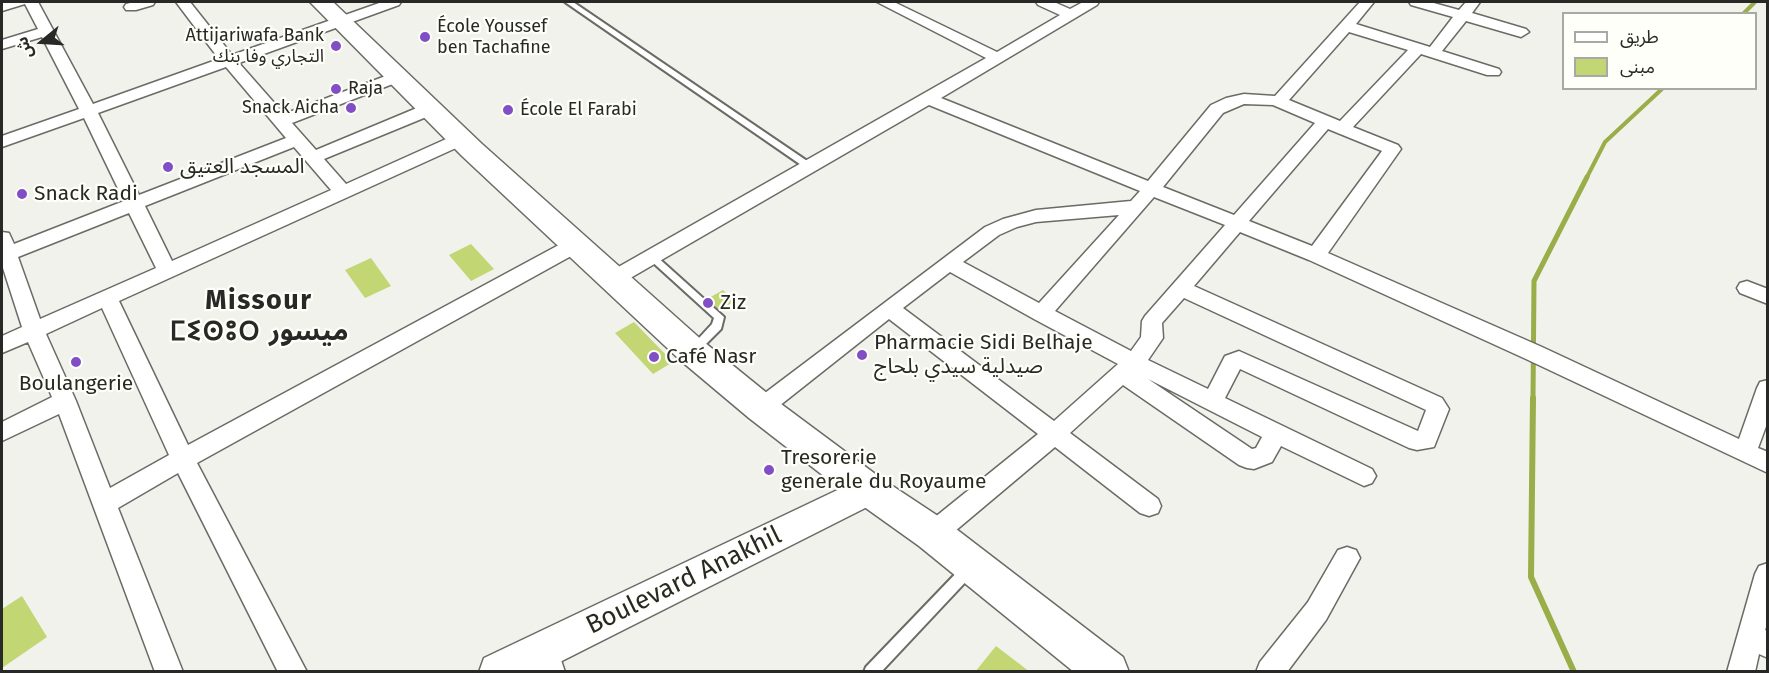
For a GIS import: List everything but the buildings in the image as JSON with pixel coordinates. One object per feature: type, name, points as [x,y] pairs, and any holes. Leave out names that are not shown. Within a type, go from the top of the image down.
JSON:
[{"type":"main road","points":[[330,11],[461,139],[692,351],[761,408],[869,490],[974,565],[1108,672]]},
{"type":"street","points":[[2,7],[18,2]]},
{"type":"street","points":[[31,2],[88,110],[167,271]]},
{"type":"street","points":[[131,7],[148,2]]},
{"type":"street","points":[[183,2],[228,60],[342,191]]},
{"type":"street","points":[[2,142],[228,60],[330,11],[394,2]]},
{"type":"street","points":[[884,2],[997,58]]},
{"type":"street","points":[[1043,2],[1070,14]]},
{"type":"street","points":[[613,279],[928,99],[1092,2]]},
{"type":"street","points":[[1280,102],[1367,2]]},
{"type":"street","points":[[1416,2],[1521,32]]},
{"type":"street","points":[[933,534],[1053,435],[1128,368],[1152,338],[1152,321],[1238,224],[1334,124],[1426,51],[1464,15],[1473,2]]},
{"type":"street","points":[[1347,26],[1493,72]]},
{"type":"street","points":[[2,45],[47,32]]},
{"type":"street","points":[[282,121],[397,76]]},
{"type":"street","points":[[1041,314],[1153,188],[1217,110],[1232,102],[1254,98],[1280,102],[1389,147],[1393,151],[1316,255]]},
{"type":"street","points":[[928,99],[1316,255],[1533,353],[1767,464]]},
{"type":"street","points":[[313,157],[430,109]]},
{"type":"street","points":[[162,669],[104,504],[3,249],[132,203],[298,139]]},
{"type":"street","points":[[2,345],[461,139]]},
{"type":"street","points":[[761,408],[992,231],[1036,216],[1136,207]]},
{"type":"street","points":[[104,504],[575,245]]},
{"type":"street","points":[[949,263],[1041,314],[1128,368],[1247,458],[1254,459],[1264,455],[1276,433]]},
{"type":"street","points":[[1181,288],[1434,404],[1438,409],[1426,440],[1418,441],[1239,359],[1233,362],[1212,402]]},
{"type":"street","points":[[1747,288],[1767,297]]},
{"type":"street","points":[[108,299],[183,459],[293,672]]},
{"type":"street","points":[[889,308],[1149,506]]},
{"type":"street","points":[[1128,368],[1212,402],[1364,476]]},
{"type":"street","points":[[1745,453],[1767,388]]},
{"type":"street","points":[[2,432],[65,401]]},
{"type":"street","name":"Boulevard Anakhil","points":[[498,672],[548,660],[869,490]]},
{"type":"street","points":[[1270,672],[1317,611],[1347,558]]},
{"type":"street","points":[[1741,672],[1759,640],[1767,573]]},
{"type":"lane","points":[[569,2],[810,167]]},
{"type":"lane","points":[[652,257],[719,317],[717,326],[692,351]]},
{"type":"lane","points":[[871,672],[974,565]]},
{"type":"waterway","points":[[1745,12],[1755,2]]},
{"type":"waterway","points":[[1586,179],[1605,142],[1661,90]]},
{"type":"waterway","points":[[1533,399],[1534,281],[1587,177]]},
{"type":"waterway","points":[[1533,398],[1531,577],[1574,672]]},
{"type":"place","name":"École Youssef ben Tachafine","points":[[425,37]]},
{"type":"place","name":"Attijariwafa Bank التجاري وفا بنك","points":[[336,46]]},
{"type":"place","name":"Raja","points":[[336,89]]},
{"type":"place","name":"Snack Aicha","points":[[351,108]]},
{"type":"place","name":"École El Farabi","points":[[508,110]]},
{"type":"place","name":"المسجد العتيق","points":[[168,167]]},
{"type":"place","name":"Snack Radi","points":[[22,194]]},
{"type":"place","name":"Ziz","points":[[708,303]]},
{"type":"place","name":"Pharmacie Sidi Belhaje صيدلية سيدي بلحاج","points":[[862,355]]},
{"type":"place","name":"Café Nasr","points":[[654,357]]},
{"type":"place","name":"Boulangerie","points":[[76,362]]},
{"type":"place","name":"Tresorerie generale du Royaume","points":[[769,470]]},
{"type":"district","name":"Missour ⵎⵉⵙⵓⵔ ميسور","points":[[259,316]]}]
